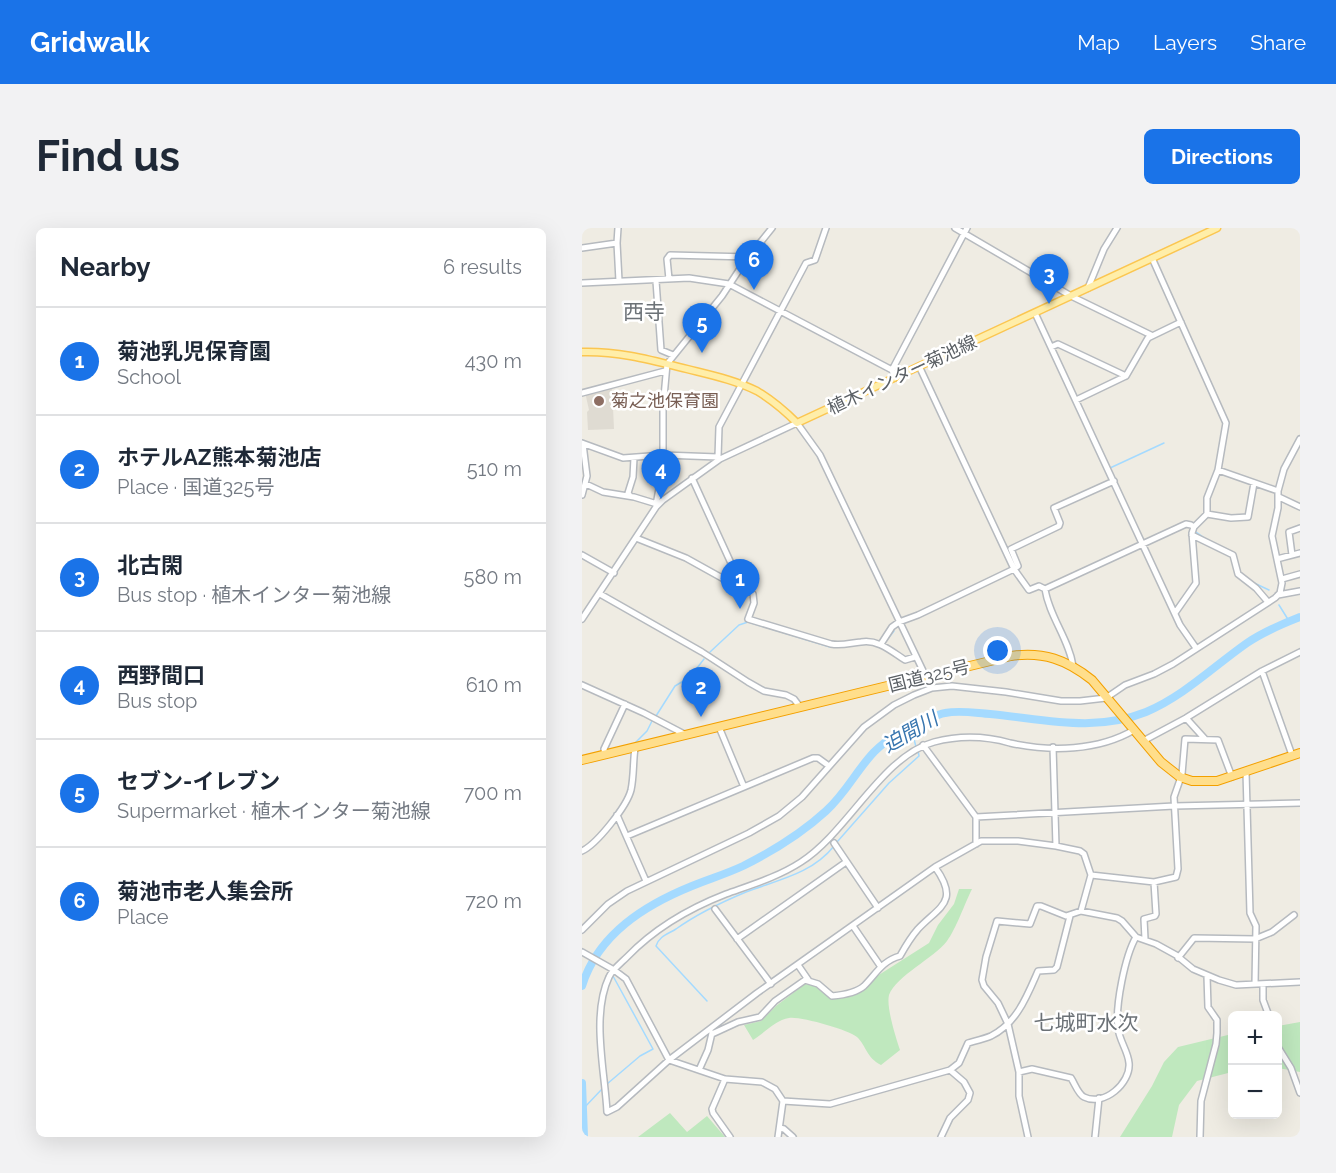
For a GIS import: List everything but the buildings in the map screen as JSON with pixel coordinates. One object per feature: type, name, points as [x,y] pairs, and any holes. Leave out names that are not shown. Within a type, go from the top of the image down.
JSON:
[{"type":"highway","name":"国道325号","points":[[582,760],[1018,655],[1049,656],[1073,666],[1092,680],[1143,741],[1168,768],[1180,777]]},
{"type":"highway","points":[[1180,777],[1206,782],[1232,777],[1296,754]]},
{"type":"main road","name":"植木インター菊池線","points":[[797,423],[1217,228]]},
{"type":"main road","points":[[582,352],[631,355],[742,384],[760,393],[797,423]]},
{"type":"street","points":[[618,228],[619,281]]},
{"type":"street","points":[[582,620],[656,505],[662,483],[667,364],[700,325],[772,228]]},
{"type":"street","points":[[719,458],[719,427],[806,263],[815,260],[826,228]]},
{"type":"street","points":[[955,228],[966,231],[1071,296],[1151,335]]},
{"type":"street","points":[[1088,288],[1104,249],[1117,228]]},
{"type":"street","points":[[892,370],[966,231]]},
{"type":"street","points":[[582,248],[617,243]]},
{"type":"street","points":[[669,279],[667,259],[670,255],[749,257]]},
{"type":"street","points":[[1152,258],[1226,423],[1218,470],[1207,498],[1207,514],[1194,527],[1192,535],[1196,583],[1175,613]]},
{"type":"street","points":[[582,283],[689,278],[729,284],[892,370],[895,378]]},
{"type":"street","points":[[656,281],[661,350],[673,355]]},
{"type":"street","points":[[1035,313],[1184,632],[1196,648]]},
{"type":"street","points":[[1076,400],[1126,376],[1151,335],[1181,322]]},
{"type":"street","points":[[1051,347],[1058,344],[1126,376]]},
{"type":"street","points":[[919,366],[1014,569],[1029,590],[1039,586],[1045,589],[1073,666]]},
{"type":"street","points":[[582,393],[665,371]]},
{"type":"street","points":[[656,505],[719,458],[797,423],[820,455],[926,677]]},
{"type":"street","points":[[1278,596],[1282,579],[1272,536],[1284,469],[1300,439]]},
{"type":"street","points":[[582,495],[586,484],[582,443],[623,458],[663,454],[719,458]]},
{"type":"street","points":[[630,496],[628,493],[633,477],[634,458]]},
{"type":"street","points":[[1218,470],[1254,483],[1300,507]]},
{"type":"street","points":[[692,478],[741,585],[754,597],[748,619],[831,645],[864,641],[881,644],[904,660],[915,657]]},
{"type":"street","points":[[881,644],[892,627],[899,622],[1014,569],[1018,566],[1011,549],[1059,526],[1054,508],[1114,481]]},
{"type":"street","points":[[1207,514],[1248,518],[1254,483]]},
{"type":"street","points":[[586,484],[603,492],[630,496],[656,505]]},
{"type":"street","points":[[1045,589],[1189,524],[1194,527]]},
{"type":"street","points":[[1292,555],[1289,532],[1300,528]]},
{"type":"street","points":[[1192,535],[1233,555],[1238,574],[1256,588],[1268,602]]},
{"type":"street","points":[[636,538],[686,558],[730,583],[741,585]]},
{"type":"street","points":[[1278,559],[1300,553]]},
{"type":"street","points":[[582,555],[614,573]]},
{"type":"street","points":[[1282,579],[1300,574]]},
{"type":"street","points":[[582,930],[614,899],[770,821],[802,797],[855,736],[873,719],[903,700],[932,688],[962,687],[1080,702],[1106,698],[1125,685],[1164,669],[1278,596],[1300,591]]},
{"type":"street","points":[[600,594],[702,652],[764,691],[786,695],[794,699],[800,707]]},
{"type":"street","points":[[1143,741],[1186,718],[1262,671],[1300,652]]},
{"type":"street","points":[[1262,671],[1296,754]]},
{"type":"street","points":[[582,686],[625,704],[686,735]]},
{"type":"street","points":[[605,755],[604,749],[625,704]]},
{"type":"street","points":[[1186,718],[1205,739]]},
{"type":"street","points":[[718,727],[744,788]]},
{"type":"street","points":[[1081,911],[1091,875],[1084,854],[1080,851],[1018,841],[981,841],[935,867],[771,984],[711,1031],[669,1060],[617,1107],[607,1112],[605,1073],[600,1044],[600,1018],[609,976],[644,940],[686,913],[782,872],[807,858],[830,838],[897,764],[923,745],[962,736],[975,736],[1053,747],[1091,746],[1113,741],[1133,729]]},
{"type":"street","points":[[1091,875],[1154,882],[1176,877],[1178,869],[1174,797],[1180,777],[1185,739],[1216,739],[1220,743],[1232,777]]},
{"type":"street","points":[[923,745],[976,817],[976,844]]},
{"type":"street","points":[[1053,747],[1056,846]]},
{"type":"street","points":[[582,851],[593,844],[617,815],[631,789],[635,748]]},
{"type":"street","points":[[627,836],[813,758],[818,758],[829,766]]},
{"type":"street","points":[[1246,772],[1250,913],[1255,922],[1257,966],[1255,984]]},
{"type":"street","points":[[976,817],[1174,806],[1300,803]]},
{"type":"street","points":[[617,815],[646,881]]},
{"type":"street","points":[[834,843],[878,908]]},
{"type":"street","points":[[737,939],[846,862]]},
{"type":"street","points":[[711,1031],[760,1017],[775,1002],[805,981],[818,984],[832,996],[846,994],[863,986],[872,974],[891,958],[900,956],[919,928],[942,907],[946,890],[935,867]]},
{"type":"street","points":[[1145,939],[1144,919],[1156,914],[1154,882]]},
{"type":"street","points":[[1028,1137],[1019,1096],[1019,1071],[1008,1024],[998,1003],[982,980],[997,921],[1030,924],[1037,906],[1070,916],[1081,911],[1117,918],[1136,937],[1167,950],[1207,976],[1236,985],[1300,982]]},
{"type":"street","points":[[715,909],[771,984]]},
{"type":"street","points":[[1178,958],[1194,938],[1255,939],[1272,932],[1294,915]]},
{"type":"street","points":[[783,1101],[830,1104],[950,1070],[959,1063],[968,1043],[991,1036],[1008,1024],[1019,1011],[1038,971],[1054,970],[1057,967],[1070,916]]},
{"type":"street","points":[[853,926],[881,967]]},
{"type":"street","points":[[1019,1071],[1032,1070],[1071,1078],[1083,1096],[1099,1098],[1116,1090],[1128,1070],[1129,1063],[1121,1042],[1118,1018],[1128,957],[1136,937]]},
{"type":"street","points":[[582,952],[626,979],[669,1060],[725,1078],[762,1082],[775,1089],[783,1101],[778,1137]]},
{"type":"street","points":[[798,965],[809,981]]},
{"type":"street","points":[[1200,1137],[1201,1101],[1216,1044],[1217,1026],[1217,1020],[1208,1007],[1207,976]]},
{"type":"street","points":[[1263,984],[1263,1000],[1267,1011]]},
{"type":"street","points":[[699,1070],[708,1050],[711,1031]]},
{"type":"street","points":[[1282,1053],[1291,1068],[1300,1093]]},
{"type":"street","points":[[941,1137],[950,1118],[968,1100],[970,1093],[964,1082],[950,1070]]},
{"type":"street","points":[[725,1078],[712,1109],[730,1137]]},
{"type":"street","points":[[1095,1137],[1099,1098]]},
{"type":"street","points":[[780,1128],[794,1137]]},
{"type":"shaded area","name":"菊之池保育園","points":[[612,385],[614,429],[588,430],[587,412],[589,410],[585,392]]},
{"type":"green space","points":[[959,889],[972,889],[947,941],[899,981],[889,995],[890,1015],[900,1050],[881,1065],[872,1059],[857,1037],[852,1034],[803,1019],[784,1019],[753,1040],[744,1025],[761,1021],[776,1006],[805,984],[815,986],[830,998],[850,996],[929,943],[938,925],[954,904]]},
{"type":"green space","points":[[1300,1022],[1300,1072],[1282,1069],[1282,1025]]},
{"type":"green space","points":[[1228,1035],[1228,1073],[1197,1081],[1179,1105],[1172,1137],[1120,1137],[1164,1062],[1178,1047]]},
{"type":"green space","points":[[670,1113],[687,1132],[707,1116],[725,1137],[638,1137]]},
{"type":"waterway","points":[[1110,468],[1164,443]]},
{"type":"waterway","points":[[1196,532],[1206,539]]},
{"type":"waterway","points":[[1009,548],[1007,549],[1011,556]]},
{"type":"waterway","points":[[1254,583],[1269,590]]},
{"type":"waterway","points":[[1279,605],[1289,621]]},
{"type":"waterway","name":"迫間川","points":[[582,986],[599,951],[625,924],[657,902],[743,866],[797,835],[833,804],[874,752],[891,738],[911,727],[940,714],[951,712],[1069,723],[1107,722],[1127,718],[1146,712],[1173,698],[1253,639],[1300,617]]},
{"type":"waterway","points":[[710,652],[739,625],[748,622],[830,647],[838,647]]},
{"type":"waterway","points":[[886,641],[894,631]]},
{"type":"waterway","points":[[656,716],[675,686],[690,677],[704,659]]},
{"type":"waterway","points":[[634,744],[647,731],[652,721]]},
{"type":"waterway","points":[[911,727],[916,747]]},
{"type":"waterway","points":[[837,842],[889,783],[919,756],[918,751]]},
{"type":"waterway","points":[[630,779],[632,752]]},
{"type":"waterway","points":[[707,1001],[656,946],[659,940],[692,918],[719,904],[805,870],[825,856],[834,846]]},
{"type":"waterway","points":[[607,1084],[640,1056],[653,1049],[613,976]]},
{"type":"waterway","name":"迫間川","points":[[582,1083],[584,1137]]},
{"type":"waterway","points":[[582,1110],[602,1089]]},
{"type":"place","name":"菊池市老人集会所","points":[[754,290]]},
{"type":"place","name":"北古閑","points":[[1049,304]]},
{"type":"place","name":"セブン-イレブン","points":[[702,353]]},
{"type":"place","name":"菊之池保育園","points":[[599,401]]},
{"type":"place","name":"西野間口","points":[[661,499]]},
{"type":"place","name":"菊池乳児保育園","points":[[740,609]]},
{"type":"place","name":"ホテルAZ熊本菊池店","points":[[701,717]]},
{"type":"district","name":"西寺","points":[[644,312]]},
{"type":"district","name":"七城町水次","points":[[1086,1023]]}]
